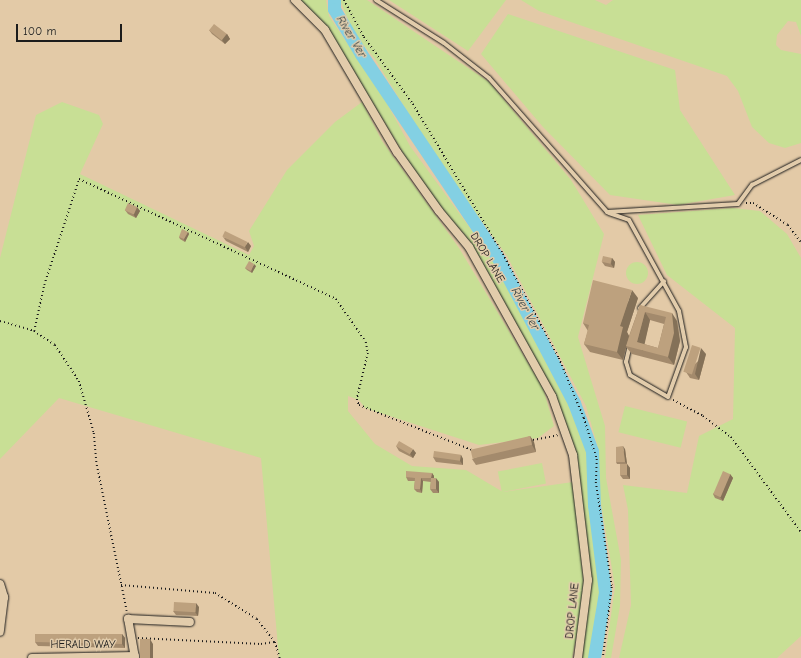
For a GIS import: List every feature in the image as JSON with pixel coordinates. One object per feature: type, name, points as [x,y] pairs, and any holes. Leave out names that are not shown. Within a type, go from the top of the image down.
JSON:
[{"type":"street","name":"DROP LANE","points":[[295,0],[325,30],[397,152],[438,211],[469,247],[552,396],[573,455],[588,580],[578,658]]},
{"type":"street","points":[[0,584],[4,598],[0,632]]},
{"type":"street","points":[[135,657],[128,619],[190,622]]},
{"type":"street","name":"HERALD WAY","points":[[32,658],[135,657]]},
{"type":"lane","points":[[376,0],[444,43],[489,78],[607,212],[629,220],[664,281],[679,311],[686,348],[668,397],[630,375],[626,362],[632,338]]},
{"type":"lane","points":[[607,212],[738,204],[752,185],[801,160]]},
{"type":"lane","points":[[638,315],[640,308],[664,281]]},
{"type":"path","points":[[34,331],[44,285],[79,179],[336,299],[366,342],[368,353],[357,399],[359,405],[469,450],[476,449]]},
{"type":"path","points":[[738,204],[753,203],[788,225],[801,242]]},
{"type":"path","points":[[0,321],[34,331],[55,345],[84,393],[128,619]]},
{"type":"path","points":[[668,397],[704,416],[731,437],[801,532]]},
{"type":"path","points":[[527,441],[566,433]]},
{"type":"path","points":[[121,585],[215,593],[257,619],[275,642],[280,658]]},
{"type":"path","points":[[131,639],[261,644],[275,642]]},
{"type":"green space","points":[[299,0],[326,0],[329,16],[385,100],[410,146],[494,261],[580,423],[588,450],[603,591],[592,658],[580,658],[589,579],[564,420],[500,295],[464,234],[439,207],[408,161],[329,31]]},
{"type":"green space","points":[[340,0],[367,0],[489,82],[571,180],[604,234],[578,337],[605,426],[606,478],[621,560],[620,606],[611,658],[605,658],[615,587],[598,485],[599,451],[586,406],[507,256],[436,158],[375,59],[353,32]]},
{"type":"green space","points":[[389,0],[506,0],[468,51]]},
{"type":"green space","points":[[521,0],[595,0],[606,5],[613,0],[801,0],[801,36],[796,22],[788,21],[777,35],[776,45],[781,50],[801,54],[801,143],[785,148],[769,143],[752,127],[738,91],[727,76],[539,11]]},
{"type":"green space","points":[[508,14],[675,70],[680,110],[735,195],[678,205],[610,195],[543,127],[481,54]]},
{"type":"green space","points":[[62,102],[99,115],[103,124],[80,174],[249,255],[254,246],[249,231],[287,170],[335,122],[362,102],[382,141],[459,248],[543,388],[554,426],[538,438],[479,445],[365,408],[359,400],[348,396],[348,411],[375,444],[412,466],[466,470],[503,492],[573,482],[585,595],[572,658],[279,658],[261,458],[59,398],[0,459],[0,258],[36,115]]},
{"type":"green space","points":[[733,208],[760,211],[787,234],[801,258],[801,636],[777,658],[619,658],[631,605],[628,510],[623,485],[687,493],[699,436],[733,419],[735,328],[667,275],[638,215]]},
{"type":"green space","points":[[637,262],[645,265],[648,273],[645,281],[637,284],[629,281],[626,273],[629,265]]},
{"type":"green space","points":[[625,406],[687,421],[681,448],[618,432]]},
{"type":"green space","points":[[542,463],[546,484],[502,492],[498,472]]},
{"type":"building","points":[[214,24],[227,34],[222,40],[209,30]]},
{"type":"building","points":[[128,203],[137,207],[134,214],[125,210]]},
{"type":"building","points":[[182,229],[188,232],[184,239],[179,237]]},
{"type":"building","points":[[225,231],[247,242],[245,247],[222,236]]},
{"type":"building","points":[[603,256],[612,258],[610,264],[602,262]]},
{"type":"building","points":[[249,261],[254,264],[251,271],[245,268]]},
{"type":"building","points":[[593,280],[632,290],[620,326],[623,327],[617,352],[584,344],[589,325],[583,323]]},
{"type":"building","points":[[640,305],[672,313],[674,333],[668,357],[626,346]],"holes":[[[645,312],[666,317],[658,348],[637,342]]]},
{"type":"building","points":[[692,345],[701,348],[692,374],[683,372]]},
{"type":"building","points":[[530,436],[532,445],[473,458],[471,450]]},
{"type":"building","points":[[399,441],[413,449],[410,454],[396,446]]},
{"type":"building","points":[[623,446],[625,462],[616,462],[616,447]]},
{"type":"building","points":[[434,451],[461,455],[460,461],[433,457]]},
{"type":"building","points":[[620,464],[627,464],[627,475],[620,475]]},
{"type":"building","points":[[406,471],[432,473],[431,478],[421,478],[420,489],[414,489],[415,478],[406,477]]},
{"type":"building","points":[[723,471],[730,474],[721,497],[713,494]]},
{"type":"building","points":[[431,478],[436,478],[436,489],[430,489]]},
{"type":"building","points":[[174,602],[196,603],[195,612],[174,611]]},
{"type":"building","points":[[35,634],[122,634],[122,644],[35,642]]},
{"type":"building","points":[[140,639],[150,639],[150,658],[140,658]]},
{"type":"waterway","name":"River Ver","points":[[334,0],[334,9],[361,54],[498,258],[574,403],[592,451],[594,505],[605,592],[594,658]]}]
